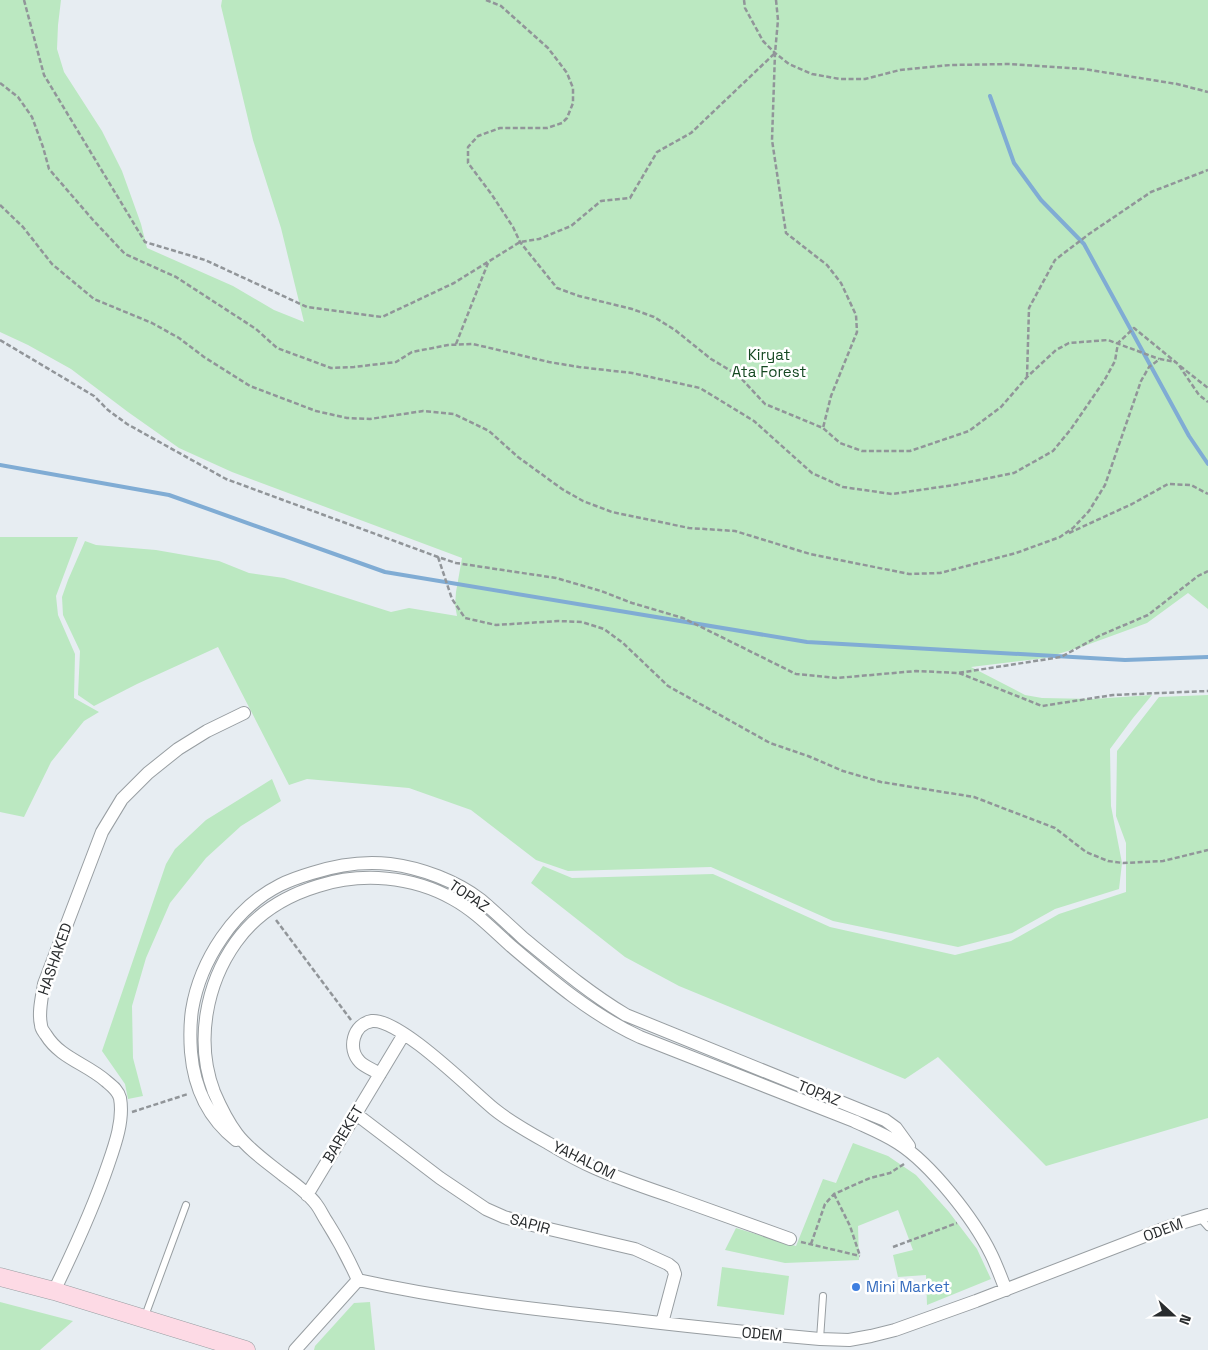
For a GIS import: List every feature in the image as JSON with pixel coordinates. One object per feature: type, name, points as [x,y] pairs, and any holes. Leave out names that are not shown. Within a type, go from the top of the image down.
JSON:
[{"type":"street","name":"HASHAKED","points":[[54,1291],[82,1233],[100,1187],[115,1145],[121,1116],[120,1098],[115,1089],[101,1076],[65,1055],[50,1042],[41,1026],[40,1003],[44,984],[102,832],[122,800],[148,772],[178,749],[207,731],[244,713]]},
{"type":"street","name":"TOPAZ","points":[[358,1280],[344,1250],[315,1202],[254,1152],[234,1139],[211,1115],[201,1097],[195,1077],[190,1035],[192,1011],[197,989],[206,966],[216,946],[242,913],[279,886],[327,868],[348,864],[390,864],[415,869],[460,886],[480,900],[524,939],[588,990],[626,1015],[885,1120],[896,1128],[916,1156],[951,1195],[969,1219],[992,1255],[1006,1290]]},
{"type":"street","name":"TOPAZ","points":[[254,1152],[238,1134],[225,1113],[214,1092],[208,1074],[204,1035],[206,1013],[211,994],[228,954],[251,923],[286,898],[308,889],[349,878],[389,878],[434,890],[472,911],[516,950],[580,1001],[619,1028],[854,1121],[879,1132],[916,1156]]},
{"type":"street","name":"YAHALOM","points":[[358,1029],[364,1024],[373,1021],[394,1027],[424,1048],[495,1110],[528,1131],[595,1168],[790,1239]]},
{"type":"street","points":[[358,1029],[352,1046],[355,1055],[361,1063],[380,1074],[404,1034]]},
{"type":"street","name":"BAREKET","points":[[307,1195],[380,1074]]},
{"type":"street","name":"SAPIR","points":[[356,1114],[440,1178],[486,1209],[504,1217],[532,1225],[635,1249],[668,1264],[675,1274],[662,1323]]},
{"type":"street","name":"ODEM","points":[[358,1280],[482,1303],[535,1310],[820,1339],[849,1340],[871,1336],[942,1314],[1168,1227],[1205,1220]]},
{"type":"street","points":[[0,1277],[54,1291],[239,1349]]},
{"type":"street","points":[[295,1348],[358,1280]]},
{"type":"lane","points":[[144,1319],[186,1205]]},
{"type":"lane","points":[[820,1339],[823,1296]]},
{"type":"path","points":[[24,0],[44,75],[145,242],[205,260],[306,307],[382,318],[454,283],[520,242],[539,239],[571,226],[601,200],[630,198],[657,152],[691,133],[775,53]]},
{"type":"path","points":[[486,0],[501,6],[548,48],[567,73],[573,88],[573,103],[567,118],[562,123],[547,128],[500,128],[478,136],[468,147],[468,163],[513,227],[520,242],[557,288],[579,296],[632,309],[654,318],[675,330],[711,359],[738,375],[765,404],[823,428],[840,442],[862,451],[910,451],[969,431],[1001,407],[1027,377],[1056,350],[1069,343],[1108,340],[1160,359],[1176,362],[1199,395],[1208,402]]},
{"type":"path","points":[[744,0],[745,8],[763,41],[789,64],[812,74],[840,79],[865,78],[900,70],[950,65],[1010,64],[1084,68],[1177,84],[1208,92]]},
{"type":"path","points":[[776,0],[778,20],[772,140],[786,233],[827,265],[841,283],[856,315],[857,332],[831,396],[823,428]]},
{"type":"path","points":[[0,83],[18,97],[32,117],[50,169],[93,220],[126,254],[176,277],[256,329],[277,348],[331,368],[396,362],[412,352],[448,345],[473,344],[549,362],[632,373],[700,388],[754,421],[812,473],[843,487],[892,494],[1014,474],[1053,451],[1071,429],[1104,381],[1115,361],[1118,344],[1134,328],[1208,388]]},
{"type":"path","points":[[1027,377],[1029,308],[1055,260],[1089,234],[1151,192],[1208,170]]},
{"type":"path","points":[[0,205],[23,227],[52,264],[94,299],[152,323],[179,338],[204,357],[250,386],[316,411],[347,418],[370,419],[423,411],[454,414],[489,431],[518,457],[562,489],[583,501],[612,512],[688,528],[735,531],[810,554],[909,574],[940,573],[1016,553],[1060,537],[1132,504],[1168,484],[1191,485],[1208,494]]},
{"type":"path","points":[[456,345],[488,261]]},
{"type":"path","points":[[0,340],[94,396],[108,410],[127,424],[226,479],[438,557],[456,562],[556,578],[683,618],[796,674],[837,678],[916,671],[958,673],[1061,657],[1101,636],[1148,615],[1198,576],[1208,571]]},
{"type":"path","points":[[1060,537],[1073,528],[1089,511],[1105,485],[1141,381],[1149,367],[1160,359]]},
{"type":"path","points":[[438,557],[452,599],[465,618],[496,625],[558,620],[582,622],[604,629],[623,643],[668,686],[770,743],[844,771],[881,782],[974,797],[1054,828],[1086,852],[1108,861],[1123,863],[1163,860],[1208,850]]},
{"type":"path","points":[[958,673],[1042,706],[1114,695],[1208,691]]},
{"type":"path","points":[[268,910],[358,1029]]},
{"type":"path","points":[[121,1116],[199,1090]]},
{"type":"path","points":[[811,1244],[825,1204],[834,1194],[870,1178],[890,1173],[916,1156]]},
{"type":"path","points":[[790,1239],[860,1256],[850,1226],[834,1194]]},
{"type":"path","points":[[893,1247],[969,1219]]},
{"type":"green space","name":"Kiryat Ata Forest","points":[[0,0],[61,0],[57,49],[64,72],[102,131],[122,171],[141,224],[147,248],[233,286],[274,310],[304,322],[281,228],[253,140],[221,6],[222,0],[1208,0],[1208,609],[1188,593],[1147,623],[1084,646],[1045,658],[971,667],[1025,695],[1042,698],[1093,699],[1152,695],[1110,749],[1111,806],[1122,863],[1119,889],[1055,909],[1012,933],[958,947],[833,921],[711,867],[568,871],[536,860],[471,810],[409,788],[307,779],[289,785],[218,647],[94,706],[78,695],[80,651],[63,615],[62,597],[85,541],[96,545],[156,550],[219,561],[249,573],[284,578],[391,612],[409,608],[457,616],[455,605],[456,592],[462,558],[232,472],[179,448],[71,369],[0,332]]},
{"type":"green space","points":[[0,537],[78,537],[56,596],[58,615],[75,654],[74,698],[99,712],[84,721],[51,762],[24,817],[0,812]]},
{"type":"green space","points":[[1208,695],[1208,1118],[1046,1166],[938,1057],[905,1079],[679,986],[625,957],[531,883],[543,866],[572,878],[713,874],[830,927],[955,955],[1011,941],[1059,914],[1126,892],[1126,843],[1116,816],[1117,751],[1159,697]]},
{"type":"green space","points":[[272,779],[281,801],[241,826],[206,858],[170,903],[146,958],[132,1006],[133,1058],[143,1096],[128,1099],[125,1084],[102,1051],[166,864],[175,849],[206,820]]},
{"type":"green space","points":[[853,1143],[888,1156],[916,1175],[949,1212],[977,1249],[991,1279],[927,1305],[926,1275],[898,1277],[893,1255],[913,1250],[898,1210],[858,1226],[859,1260],[785,1263],[725,1250],[736,1228],[796,1246],[823,1179],[836,1183]]},
{"type":"green space","points":[[722,1267],[789,1276],[784,1315],[717,1306]]},
{"type":"green space","points":[[0,1302],[73,1321],[40,1350],[0,1350]]},
{"type":"green space","points":[[370,1302],[375,1350],[314,1350],[315,1346],[354,1303]]},
{"type":"waterway","points":[[990,96],[1014,163],[1041,200],[1084,244],[1189,436],[1208,464]]},
{"type":"waterway","points":[[0,465],[169,495],[385,572],[807,642],[1125,660],[1208,657]]},
{"type":"place","name":"Mini Market","points":[[856,1287]]}]
